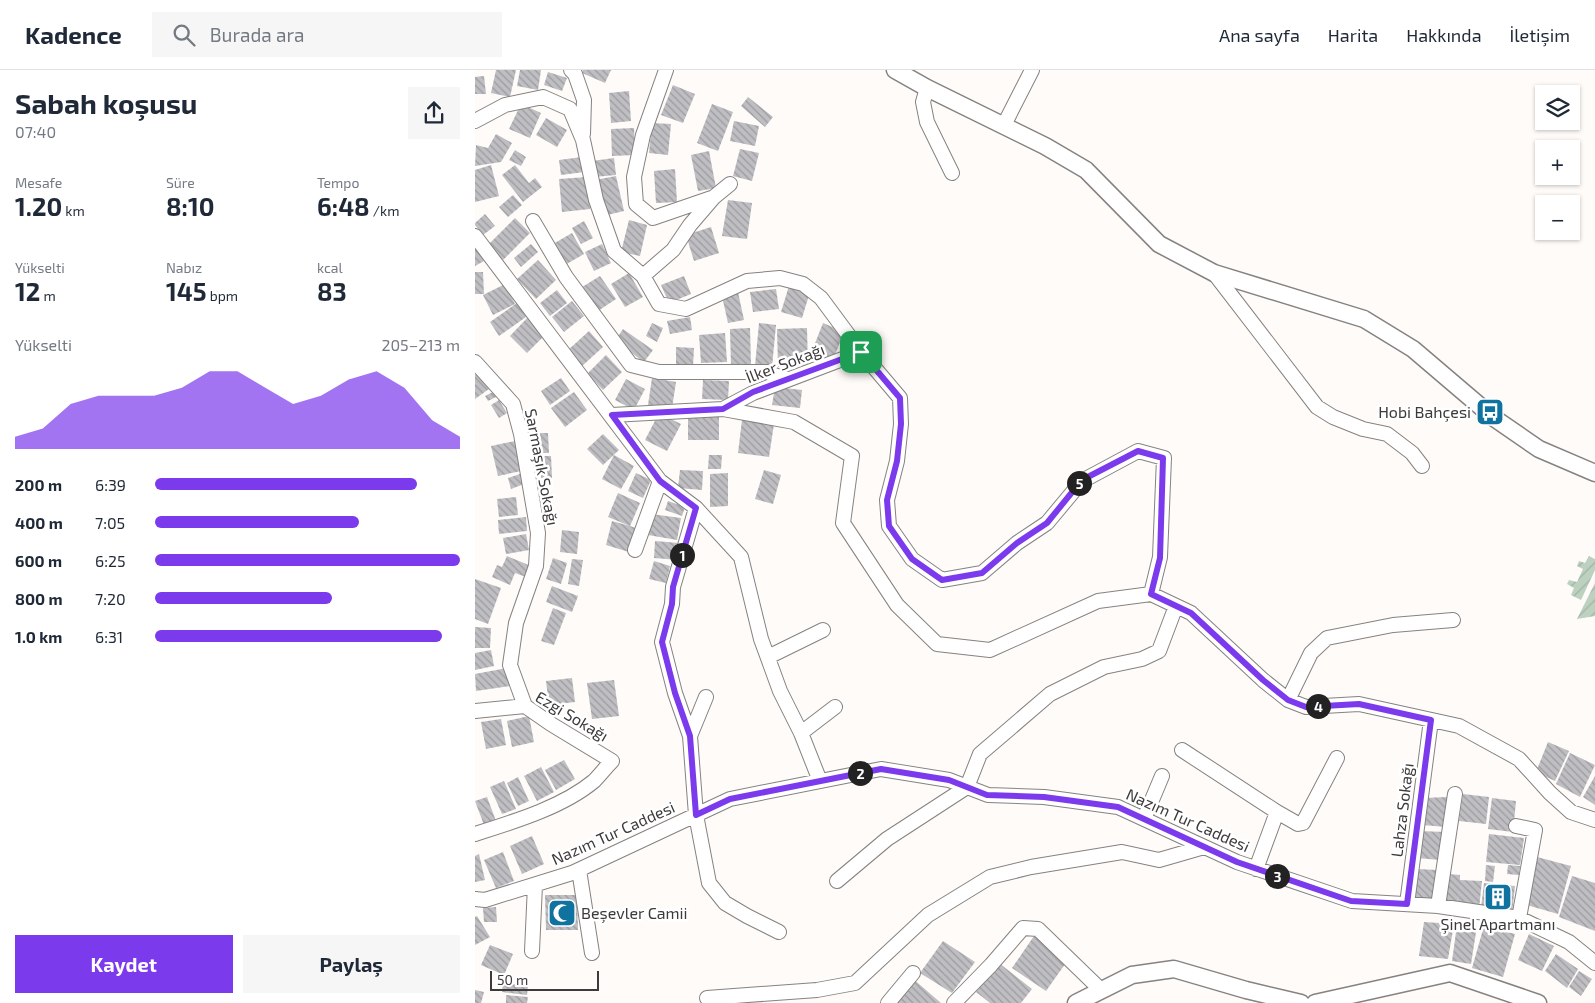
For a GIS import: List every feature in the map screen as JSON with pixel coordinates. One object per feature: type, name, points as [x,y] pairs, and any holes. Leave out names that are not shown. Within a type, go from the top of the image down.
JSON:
[{"type":"street","points":[[571,70],[575,74],[584,100],[583,140]]},
{"type":"street","points":[[666,70],[643,135],[634,177],[636,204],[653,218],[714,197]]},
{"type":"street","points":[[895,70],[920,79],[1086,170],[1159,244],[1214,273],[1364,319],[1413,348],[1494,418],[1539,449],[1595,473]]},
{"type":"street","points":[[1004,125],[1032,70]]},
{"type":"street","points":[[920,79],[927,122],[952,173]]},
{"type":"street","points":[[475,120],[505,105],[543,97],[570,109],[583,140],[596,200],[615,251],[643,276],[659,304],[686,310],[747,281],[780,278],[803,284],[821,298],[861,352],[900,398],[901,424],[897,461],[887,500],[889,526],[912,559],[942,580],[982,573],[1017,543],[1047,523],[1082,480],[1138,451],[1163,458],[1160,558],[1151,594]]},
{"type":"street","points":[[643,276],[673,250],[690,225],[714,197],[730,184]]},
{"type":"street","points":[[533,221],[566,277],[631,365],[659,372],[767,372],[787,380]]},
{"type":"street","points":[[475,236],[660,481],[696,508],[741,557],[761,639],[780,691],[801,733],[820,781]]},
{"type":"street","points":[[1214,273],[1317,408],[1333,417],[1363,429],[1387,434],[1413,453],[1422,466]]},
{"type":"street","name":"İlker Sokağı","points":[[723,409],[753,392],[861,352]]},
{"type":"street","name":"Sarmaşık Sokağı","points":[[475,362],[513,404],[521,434],[537,533],[536,566],[515,623],[510,665],[525,706]]},
{"type":"street","points":[[612,415],[723,409],[794,422],[852,456],[843,523],[897,605],[937,644],[990,650],[1098,601],[1151,594],[1191,613],[1263,680],[1288,700],[1306,707],[1359,704],[1459,726],[1519,759],[1550,793],[1571,812],[1595,820]]},
{"type":"street","points":[[635,550],[660,481]]},
{"type":"street","points":[[696,508],[673,587],[672,604],[662,642],[675,693],[690,736],[696,815],[709,883],[725,903],[779,932]]},
{"type":"street","points":[[837,881],[887,839],[967,787],[980,754],[1050,694],[1104,667],[1142,659],[1159,651],[1176,606]]},
{"type":"street","points":[[1288,700],[1311,653],[1327,638],[1393,624],[1453,620]]},
{"type":"street","points":[[768,657],[823,630]]},
{"type":"street","points":[[690,736],[706,697]]},
{"type":"street","name":"Ezgi Sokağı","points":[[475,712],[525,706],[612,761],[594,780],[569,798],[475,834]]},
{"type":"street","points":[[801,733],[835,707]]},
{"type":"street","name":"Lahza Sokağı","points":[[1407,904],[1431,720]]},
{"type":"street","points":[[1182,750],[1297,824],[1303,823],[1337,758]]},
{"type":"street","name":"Nazım Tur Caddesi","points":[[475,899],[485,900],[579,870],[730,799],[881,769],[949,780],[987,795],[1044,797],[1118,807],[1237,862],[1351,901],[1438,906],[1519,918],[1593,956]]},
{"type":"street","points":[[1144,819],[1162,776]]},
{"type":"street","points":[[1438,906],[1455,794]]},
{"type":"street","points":[[1257,869],[1277,812]]},
{"type":"street","points":[[1517,826],[1535,830],[1519,918]]},
{"type":"street","points":[[707,998],[817,990],[855,983],[928,915],[990,877],[1031,867],[1122,852],[1159,860],[1204,847]]},
{"type":"street","points":[[579,870],[592,953]]},
{"type":"street","points":[[532,951],[535,885]]},
{"type":"street","points":[[954,1003],[991,965],[1023,928],[1038,929],[1101,990]]},
{"type":"street","points":[[1076,1003],[1132,975],[1174,969],[1246,990],[1301,1003]]},
{"type":"street","points":[[888,1003],[913,973]]},
{"type":"street","points":[[1315,1003],[1450,973],[1538,1003]]},
{"type":"green space","points":[[1589,556],[1595,559],[1595,570],[1581,600],[1571,595],[1574,588],[1567,584],[1569,580],[1577,582],[1583,569],[1577,566],[1579,561],[1585,563]]},
{"type":"green space","points":[[1595,583],[1595,616],[1577,619]]},
{"type":"building","points":[[496,70],[516,70],[510,97],[491,93]]},
{"type":"building","points":[[520,70],[541,70],[538,90],[517,86]]},
{"type":"building","points":[[583,70],[611,70],[605,83],[582,73]]},
{"type":"building","points":[[548,72],[567,78],[562,91],[544,85]]},
{"type":"building","points":[[484,76],[486,94],[475,94],[475,77]]},
{"type":"building","points":[[673,85],[695,94],[683,123],[661,115]]},
{"type":"building","points":[[629,91],[631,121],[611,123],[609,93]]},
{"type":"building","points":[[748,97],[773,117],[765,127],[741,106]]},
{"type":"building","points":[[521,104],[541,113],[530,138],[509,129]]},
{"type":"building","points":[[712,104],[733,112],[718,151],[697,143]]},
{"type":"building","points":[[546,118],[567,130],[557,147],[536,135]]},
{"type":"building","points":[[734,121],[759,126],[755,146],[730,141]]},
{"type":"building","points":[[652,123],[671,124],[668,155],[649,153]]},
{"type":"building","points":[[634,128],[635,155],[612,156],[611,129]]},
{"type":"building","points":[[496,134],[512,143],[501,162],[475,166],[476,145],[488,148]]},
{"type":"building","points":[[740,149],[759,153],[752,181],[733,176]]},
{"type":"building","points":[[515,150],[526,157],[521,166],[509,160]]},
{"type":"building","points":[[709,151],[716,188],[698,191],[691,155]]},
{"type":"building","points":[[582,157],[584,172],[561,175],[559,160]]},
{"type":"building","points":[[614,158],[616,175],[594,177],[592,161]]},
{"type":"building","points":[[491,165],[499,196],[475,202],[475,170]]},
{"type":"building","points":[[515,165],[529,183],[535,178],[542,187],[523,202],[502,175]]},
{"type":"building","points":[[675,169],[677,202],[656,203],[654,171]]},
{"type":"building","points":[[616,176],[624,211],[603,216],[595,180]]},
{"type":"building","points":[[587,177],[590,209],[562,212],[559,179]]},
{"type":"building","points":[[513,195],[522,205],[508,217],[499,207]]},
{"type":"building","points":[[728,200],[752,203],[747,239],[722,236]]},
{"type":"building","points":[[485,214],[495,226],[483,235],[475,223]]},
{"type":"building","points":[[515,218],[530,233],[503,260],[488,245]]},
{"type":"building","points":[[629,220],[647,225],[640,256],[621,252]]},
{"type":"building","points":[[584,221],[593,238],[581,244],[572,228]]},
{"type":"building","points":[[711,227],[719,253],[694,261],[686,235]]},
{"type":"building","points":[[572,233],[584,254],[565,265],[553,244]]},
{"type":"building","points":[[531,244],[538,252],[521,267],[514,258]]},
{"type":"building","points":[[602,244],[611,263],[594,271],[585,252]]},
{"type":"building","points":[[475,245],[484,261],[475,266]]},
{"type":"building","points":[[538,260],[556,280],[536,299],[517,279]]},
{"type":"building","points":[[475,272],[483,272],[484,294],[475,294]]},
{"type":"building","points":[[629,273],[643,297],[625,307],[611,284]]},
{"type":"building","points":[[600,276],[616,299],[595,313],[579,289]]},
{"type":"building","points":[[684,276],[691,294],[669,303],[661,285]]},
{"type":"building","points":[[505,284],[515,304],[493,315],[483,295]]},
{"type":"building","points":[[789,286],[810,292],[802,318],[781,312]]},
{"type":"building","points":[[776,289],[779,309],[753,312],[750,292]]},
{"type":"building","points":[[557,290],[567,303],[550,316],[540,303]]},
{"type":"building","points":[[738,292],[744,320],[728,323],[722,296]]},
{"type":"building","points":[[572,301],[584,316],[564,332],[552,317]]},
{"type":"building","points":[[517,303],[526,317],[499,336],[490,322]]},
{"type":"building","points":[[529,316],[546,334],[527,353],[510,336]]},
{"type":"building","points":[[690,317],[692,330],[670,334],[667,321]]},
{"type":"building","points":[[652,323],[663,328],[657,342],[646,336]]},
{"type":"building","points":[[759,323],[776,325],[772,367],[755,366]]},
{"type":"building","points":[[823,323],[844,332],[833,360],[812,351]]},
{"type":"building","points":[[750,328],[751,364],[731,365],[730,329]]},
{"type":"building","points":[[807,328],[808,366],[778,367],[777,329]]},
{"type":"building","points":[[623,329],[653,350],[644,362],[615,341]]},
{"type":"building","points":[[589,331],[603,347],[581,367],[567,351]]},
{"type":"building","points":[[725,333],[727,362],[701,363],[699,335]]},
{"type":"building","points":[[676,347],[694,348],[693,367],[676,367]]},
{"type":"building","points":[[606,355],[622,372],[603,390],[587,374]]},
{"type":"building","points":[[478,373],[489,389],[475,399],[475,375]]},
{"type":"building","points":[[561,378],[570,391],[550,405],[541,391]]},
{"type":"building","points":[[652,378],[676,382],[672,408],[648,405]]},
{"type":"building","points":[[626,379],[645,389],[634,410],[615,400]]},
{"type":"building","points":[[703,380],[729,381],[728,400],[702,399]]},
{"type":"building","points":[[775,387],[802,390],[800,408],[772,405]]},
{"type":"building","points":[[495,391],[498,396],[488,401],[485,396]]},
{"type":"building","points":[[574,392],[587,410],[565,427],[551,408]]},
{"type":"building","points":[[499,400],[507,413],[499,418],[491,405]]},
{"type":"building","points":[[659,413],[681,424],[667,451],[645,440]]},
{"type":"building","points":[[688,415],[719,415],[719,440],[688,440]]},
{"type":"building","points":[[742,420],[774,424],[769,457],[738,453]]},
{"type":"building","points":[[537,433],[548,433],[549,453],[537,453]]},
{"type":"building","points":[[603,434],[619,450],[603,465],[587,449]]},
{"type":"building","points":[[515,441],[521,471],[498,476],[491,446]]},
{"type":"building","points":[[614,455],[634,466],[621,489],[602,479]]},
{"type":"building","points":[[709,455],[722,455],[721,469],[708,469]]},
{"type":"building","points":[[540,456],[551,456],[552,478],[541,478]]},
{"type":"building","points":[[680,470],[703,471],[702,490],[678,488]]},
{"type":"building","points":[[764,470],[781,475],[773,504],[755,499]]},
{"type":"building","points":[[636,473],[651,480],[643,498],[628,491]]},
{"type":"building","points":[[728,473],[728,506],[710,507],[710,474]]},
{"type":"building","points":[[520,474],[524,484],[511,489],[508,478]]},
{"type":"building","points":[[618,493],[640,503],[630,526],[608,517]]},
{"type":"building","points":[[516,497],[518,515],[499,517],[497,499]]},
{"type":"building","points":[[668,501],[685,507],[682,516],[665,510]]},
{"type":"building","points":[[651,514],[681,518],[677,540],[648,535]]},
{"type":"building","points":[[526,517],[527,531],[499,534],[498,520]]},
{"type":"building","points":[[612,521],[636,528],[629,552],[606,545]]},
{"type":"building","points":[[562,530],[579,532],[577,554],[560,552]]},
{"type":"building","points":[[526,534],[529,550],[506,554],[503,538]]},
{"type":"building","points":[[655,541],[679,543],[678,560],[654,558]]},
{"type":"building","points":[[507,556],[531,566],[526,577],[515,573],[510,585],[492,577],[497,565],[502,567]]},
{"type":"building","points":[[553,558],[567,563],[561,584],[546,579]]},
{"type":"building","points":[[572,559],[583,560],[579,586],[568,584]]},
{"type":"building","points":[[654,561],[670,566],[666,583],[649,579]]},
{"type":"building","points":[[475,579],[501,588],[488,624],[475,619]]},
{"type":"building","points":[[552,586],[578,596],[572,612],[546,602]]},
{"type":"building","points":[[553,608],[566,613],[554,645],[541,641]]},
{"type":"building","points":[[475,627],[491,628],[490,648],[475,648]]},
{"type":"building","points":[[491,650],[494,666],[475,670],[475,653]]},
{"type":"building","points":[[507,668],[510,686],[476,691],[475,674]]},
{"type":"building","points":[[572,678],[575,702],[549,705],[546,681]]},
{"type":"building","points":[[614,680],[619,716],[592,719],[587,683]]},
{"type":"building","points":[[529,716],[534,742],[512,747],[507,721]]},
{"type":"building","points":[[501,719],[506,745],[486,749],[481,722]]},
{"type":"building","points":[[1548,742],[1569,751],[1555,781],[1536,772]]},
{"type":"building","points":[[1570,753],[1595,765],[1580,797],[1556,784]]},
{"type":"building","points":[[564,760],[575,779],[556,790],[545,770]]},
{"type":"building","points":[[541,767],[554,792],[537,801],[524,776]]},
{"type":"building","points":[[1595,776],[1595,805],[1583,797]]},
{"type":"building","points":[[518,777],[529,801],[518,806],[507,783]]},
{"type":"building","points":[[504,781],[516,809],[502,814],[490,787]]},
{"type":"building","points":[[1463,794],[1489,797],[1486,824],[1459,821]]},
{"type":"building","points":[[487,797],[496,821],[484,825],[475,801]]},
{"type":"building","points":[[1447,797],[1446,827],[1422,825],[1423,798]]},
{"type":"building","points":[[1492,798],[1516,801],[1513,832],[1488,829]]},
{"type":"building","points":[[1420,831],[1445,832],[1440,860],[1417,858]]},
{"type":"building","points":[[1489,834],[1524,838],[1520,865],[1486,862]]},
{"type":"building","points":[[532,836],[544,864],[522,874],[510,846]]},
{"type":"building","points":[[503,852],[514,881],[496,888],[484,860]]},
{"type":"building","points":[[479,854],[485,880],[475,882],[475,856]]},
{"type":"building","points":[[1537,857],[1571,866],[1558,914],[1523,904]]},
{"type":"building","points":[[1486,865],[1495,866],[1493,882],[1485,881]]},
{"type":"building","points":[[1508,865],[1520,866],[1519,875],[1507,874]]},
{"type":"building","points":[[1417,869],[1438,870],[1437,902],[1415,900]]},
{"type":"building","points":[[1448,874],[1460,875],[1460,880],[1482,881],[1479,909],[1457,906],[1459,892],[1457,904],[1444,902]]},
{"type":"building","points":[[1572,876],[1595,883],[1595,931],[1559,917]]},
{"type":"building","name":"Şinel Apartmanı","points":[[1484,883],[1515,886],[1512,913],[1481,908]]},
{"type":"building","name":"Beşevler Camii","points":[[545,895],[577,895],[578,930],[546,930]]},
{"type":"building","points":[[496,907],[497,922],[484,922],[483,908]]},
{"type":"building","points":[[477,916],[490,937],[475,945],[475,917]]},
{"type":"building","points":[[1424,922],[1454,924],[1448,959],[1419,956]]},
{"type":"building","points":[[1457,925],[1477,926],[1471,964],[1452,961]]},
{"type":"building","points":[[1484,926],[1515,934],[1503,977],[1472,968]]},
{"type":"building","points":[[1529,934],[1554,946],[1542,971],[1518,960]]},
{"type":"building","points":[[1034,936],[1068,960],[1046,991],[1012,968]]},
{"type":"building","points":[[943,941],[975,962],[952,993],[920,973]]},
{"type":"building","points":[[490,945],[513,954],[504,975],[481,965]]},
{"type":"building","points":[[1556,954],[1578,969],[1567,988],[1545,971]]},
{"type":"building","points":[[999,963],[1032,989],[1021,1003],[990,1003],[976,992]]},
{"type":"building","points":[[1579,971],[1592,979],[1581,996],[1569,987]]},
{"type":"building","points":[[912,978],[941,1003],[894,1003]]},
{"type":"building","points":[[503,983],[528,986],[527,995],[502,992]]},
{"type":"building","points":[[475,990],[484,992],[481,1003],[475,1003]]},
{"type":"building","points":[[506,995],[528,997],[527,1003],[506,1003]]},
{"type":"place","name":"Hobi Bahçesi","points":[[1490,412]]},
{"type":"place","name":"Şinel Apartmanı","points":[[1498,897]]},
{"type":"place","name":"Beşevler Camii","points":[[562,913]]},
{"type":"route","points":[[861,352],[900,398],[901,424],[897,461],[887,500],[889,526],[912,559],[942,580],[982,573],[1017,543],[1047,523],[1082,480],[1138,451],[1163,458],[1160,558],[1151,594],[1191,613],[1263,680],[1288,700],[1306,707],[1359,704],[1431,720],[1407,904],[1351,901],[1237,862],[1118,807],[1044,797],[987,795],[949,780],[881,769],[730,799],[696,815],[690,736],[675,693],[662,642],[672,604],[673,587],[696,508],[660,481],[612,415],[723,409],[753,392],[861,352]]}]
